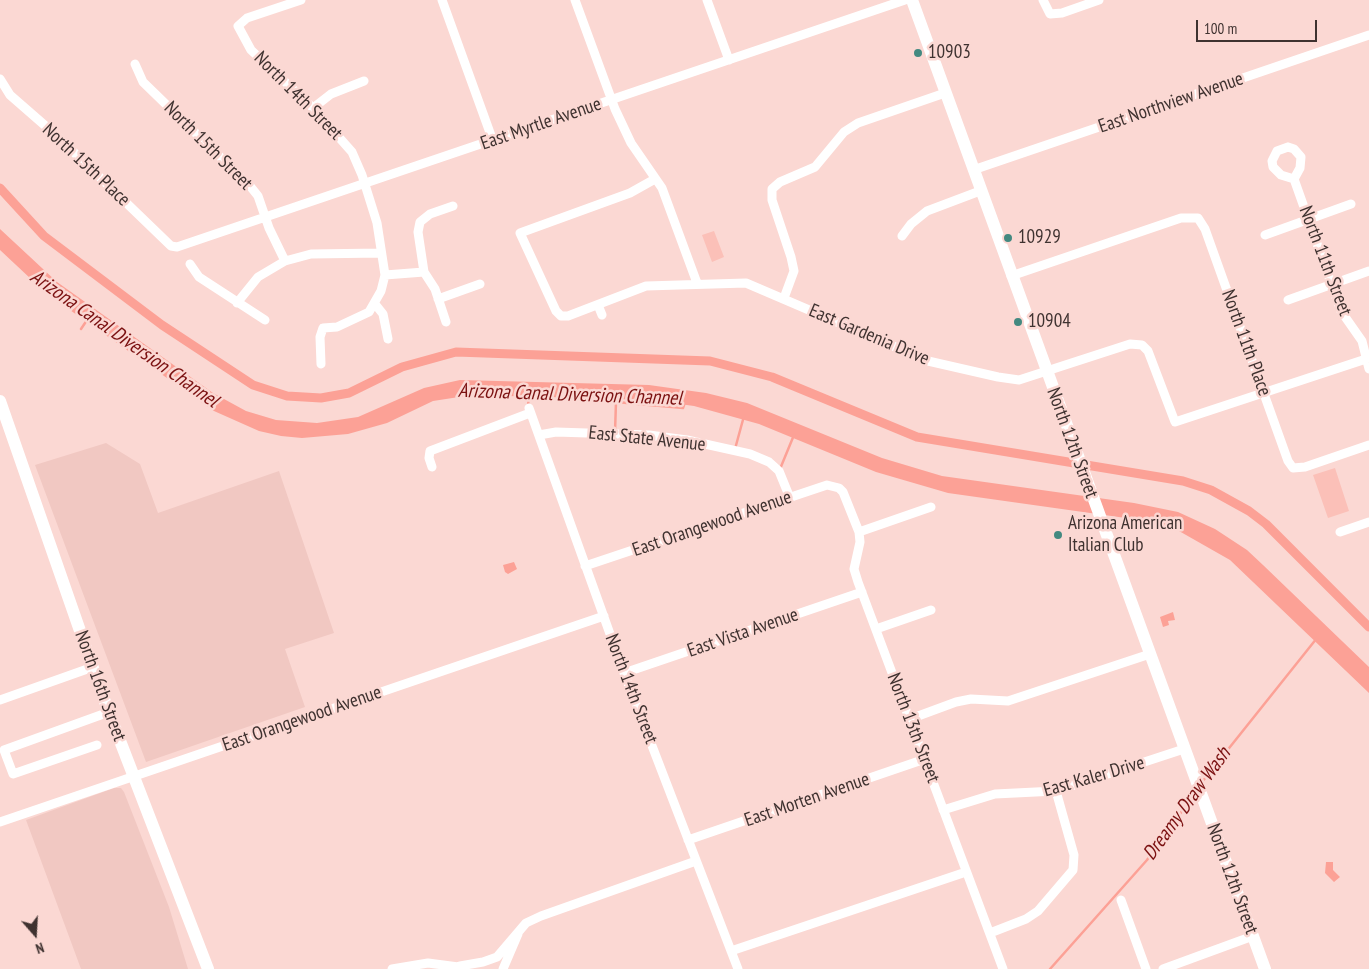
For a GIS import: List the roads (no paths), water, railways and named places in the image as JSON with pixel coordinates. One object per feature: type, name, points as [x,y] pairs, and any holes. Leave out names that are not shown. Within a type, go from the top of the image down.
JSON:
[{"type":"street","name":"North 14th Street","points":[[302,0],[247,18],[238,26],[251,50],[314,108],[352,152],[365,185],[376,223],[385,275],[375,304]]},
{"type":"street","points":[[442,0],[493,141]]},
{"type":"street","points":[[575,0],[612,101],[631,143],[662,188],[696,283]]},
{"type":"street","points":[[707,0],[729,60]]},
{"type":"street","name":"East Myrtle Avenue","points":[[176,247],[365,185],[905,0]]},
{"type":"street","name":"North 12th Street","points":[[912,0],[1265,969]]},
{"type":"street","points":[[1043,0],[1050,14],[1062,13],[1099,0]]},
{"type":"street","name":"East Northview Avenue","points":[[973,170],[1369,35]]},
{"type":"street","name":"North 15th Street","points":[[135,64],[143,82],[258,196],[265,218],[285,261]]},
{"type":"street","name":"North 15th Place","points":[[0,79],[10,95],[57,136],[172,246],[176,247]]},
{"type":"street","points":[[314,108],[331,94],[364,81]]},
{"type":"street","points":[[784,298],[794,272],[791,256],[772,200],[772,189],[780,182],[815,167],[844,132],[858,123],[945,93]]},
{"type":"street","name":"East Gardenia Drive","points":[[655,179],[630,193],[520,233],[556,311],[561,316],[568,316],[646,286],[746,283],[928,361],[1019,380],[1130,344],[1142,345],[1148,351],[1175,422],[1265,393]]},
{"type":"street","name":"North 11th Street","points":[[1294,179],[1346,320],[1362,341],[1368,358],[1369,369]]},
{"type":"street","points":[[902,236],[911,224],[927,211],[980,191]]},
{"type":"street","points":[[1265,235],[1351,204]]},
{"type":"street","points":[[446,322],[438,299],[424,272],[418,232],[420,222],[430,214],[453,206]]},
{"type":"street","name":"North 11th Place","points":[[1012,276],[1181,218],[1198,218],[1205,229],[1288,461],[1293,468],[1304,467],[1369,445]]},
{"type":"street","points":[[237,303],[258,277],[285,261],[311,254],[381,253]]},
{"type":"street","points":[[190,264],[200,277],[265,320]]},
{"type":"street","points":[[1288,300],[1369,271]]},
{"type":"street","points":[[385,275],[424,272]]},
{"type":"street","points":[[438,299],[480,284]]},
{"type":"street","points":[[321,364],[320,337],[323,328],[337,327],[362,317],[375,304],[383,314],[388,339]]},
{"type":"street","points":[[598,305],[602,314]]},
{"type":"street","points":[[1265,393],[1368,358]]},
{"type":"street","name":"North 16th Street","points":[[0,400],[109,712],[208,969]]},
{"type":"street","name":"North 14th Street","points":[[432,466],[429,458],[430,451],[530,410],[624,673],[738,969]]},
{"type":"street","name":"East State Avenue","points":[[539,436],[556,432],[649,435],[687,440],[750,454],[770,462],[779,470],[790,498]]},
{"type":"street","name":"East Orangewood Avenue","points":[[585,566],[827,485],[839,488]]},
{"type":"street","name":"North 13th Street","points":[[839,488],[843,492],[859,532],[860,542],[854,569],[1003,969]]},
{"type":"street","points":[[859,532],[931,507]]},
{"type":"street","points":[[1340,532],[1369,522]]},
{"type":"street","name":"East Vista Avenue","points":[[624,673],[862,592]]},
{"type":"street","points":[[876,629],[931,610]]},
{"type":"street","name":"East Orangewood Avenue","points":[[0,822],[604,616]]},
{"type":"street","points":[[910,719],[971,699],[1008,702],[1150,654]]},
{"type":"street","points":[[0,700],[93,668]]},
{"type":"street","points":[[97,745],[12,774],[4,750],[109,712]]},
{"type":"street","name":"East Kaler Drive","points":[[943,810],[995,794],[1056,791],[1184,749]]},
{"type":"street","name":"East Morten Avenue","points":[[688,840],[925,759]]},
{"type":"street","points":[[990,933],[1026,919],[1038,911],[1069,877],[1078,862],[1056,791]]},
{"type":"street","points":[[392,969],[428,963],[464,968],[483,962],[497,957],[526,923],[696,861]]},
{"type":"street","points":[[731,951],[966,872]]},
{"type":"street","points":[[1122,900],[1146,969]]},
{"type":"street","points":[[503,969],[520,929]]},
{"type":"street","points":[[1163,969],[1253,936]]},
{"type":"water","name":"Arizona Canal Diversion Channel","points":[[0,229],[57,282],[213,393],[246,411],[276,420],[317,423],[358,417],[424,388],[460,380],[649,385],[706,393],[747,403],[882,458],[942,476],[1134,503],[1178,512],[1215,529],[1247,550],[1263,565],[1369,667],[1369,693],[1230,560],[1179,531],[1147,521],[948,493],[876,472],[759,424],[694,406],[651,400],[472,395],[433,401],[387,423],[348,434],[302,438],[259,431],[214,411],[47,294],[0,250]]},
{"type":"water","points":[[514,562],[517,569],[508,574],[505,572],[503,565]]},
{"type":"water","points":[[1173,612],[1175,620],[1168,621],[1169,625],[1163,627],[1160,617]]},
{"type":"water","points":[[1326,862],[1333,862],[1333,870],[1340,877],[1334,882],[1325,873]]},
{"type":"waterway","points":[[0,188],[44,236],[162,325],[253,385],[287,396],[321,398],[349,393],[402,367],[456,352],[710,361],[772,377],[917,437],[1183,481],[1211,490],[1249,511],[1266,524],[1369,627]]},
{"type":"waterway","name":"Arizona Canal Diversion Channel","points":[[81,329],[87,320]]},
{"type":"waterway","name":"Arizona Canal Diversion Channel","points":[[528,406],[529,394]]},
{"type":"waterway","name":"Arizona Canal Diversion Channel","points":[[615,432],[616,402],[683,408],[685,402]]},
{"type":"waterway","points":[[735,449],[744,416]]},
{"type":"waterway","points":[[780,469],[794,435]]},
{"type":"waterway","name":"Dreamy Draw Wash","points":[[1202,782],[1317,638]]},
{"type":"waterway","name":"Dreamy Draw Wash","points":[[1050,969],[1147,860],[1195,793]]},
{"type":"place","name":"10903","points":[[918,53]]},
{"type":"place","name":"10929","points":[[1008,238]]},
{"type":"place","name":"10904","points":[[1018,322]]},
{"type":"place","name":"Arizona American Italian Club","points":[[1058,535]]}]
